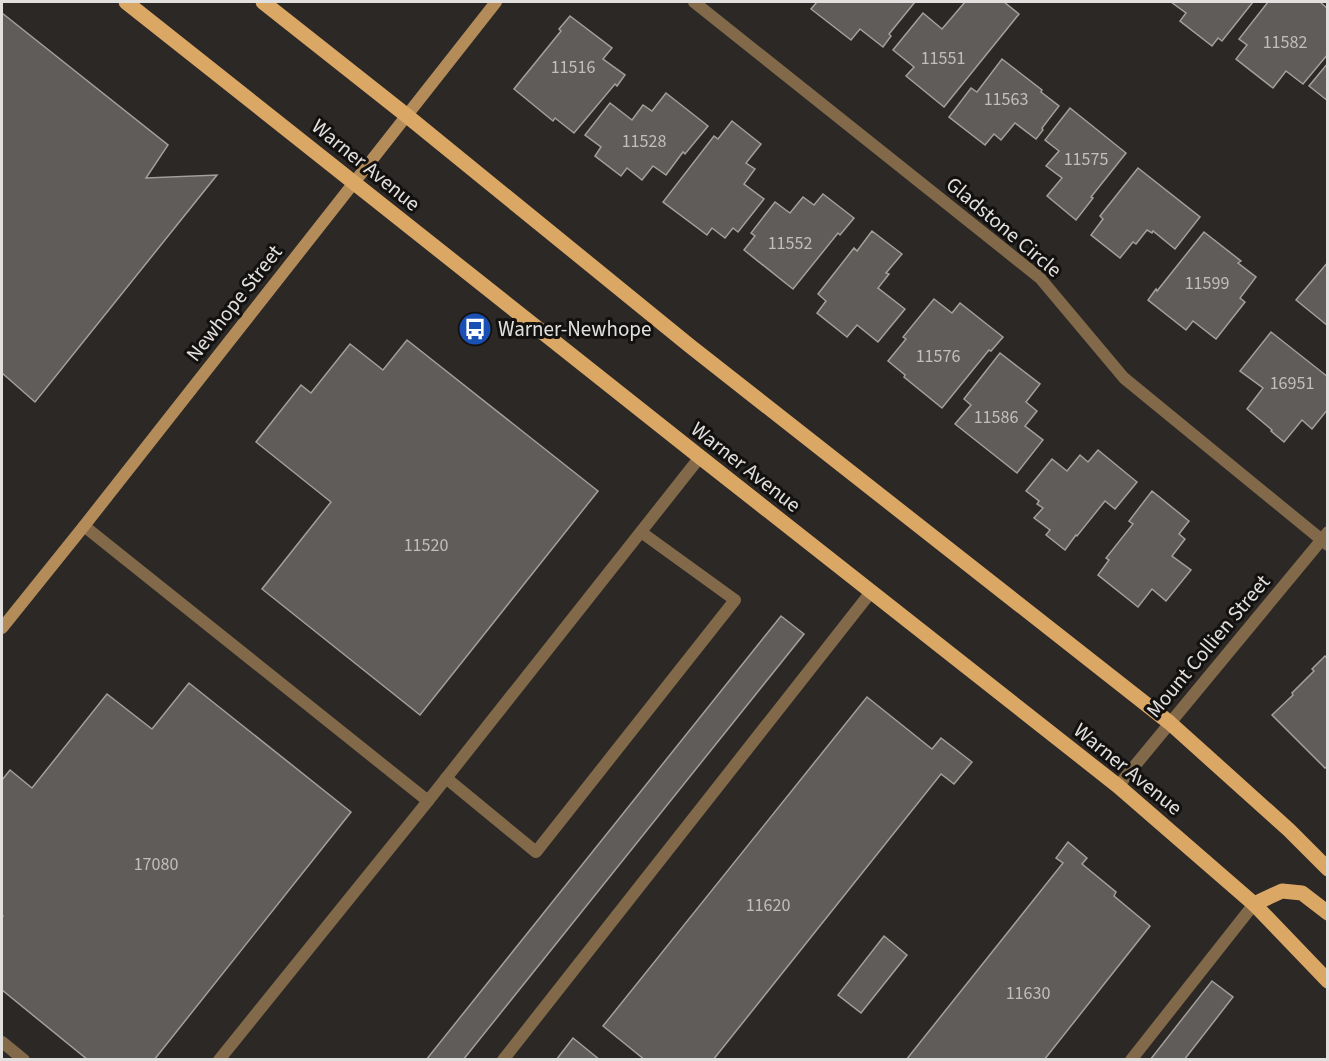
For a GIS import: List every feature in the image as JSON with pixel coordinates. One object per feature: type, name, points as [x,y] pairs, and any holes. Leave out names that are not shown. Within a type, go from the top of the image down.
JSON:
[{"type":"main road","name":"Warner Avenue","points":[[126,2],[1118,786],[1254,904],[1328,981]]},
{"type":"main road","points":[[263,2],[690,346],[1170,723],[1289,830],[1328,869]]},
{"type":"main road","points":[[1254,904],[1282,891],[1302,893],[1328,913]]},
{"type":"street","name":"Newhope Street","points":[[2,628],[496,2]]},
{"type":"street","name":"Gladstone Circle","points":[[694,2],[1040,278],[1124,378],[1325,538]]},
{"type":"street","points":[[219,1059],[428,801],[700,457]]},
{"type":"street","points":[[84,526],[428,801]]},
{"type":"street","points":[[446,778],[536,852],[735,600],[640,532]]},
{"type":"street","name":"Mount Collien Street","points":[[1118,786],[1325,538]]},
{"type":"street","points":[[503,1059],[871,592]]},
{"type":"street","points":[[1131,1059],[1254,904]]},
{"type":"street","points":[[2,1042],[24,1059]]},
{"type":"building","points":[[817,2],[915,2],[889,34],[891,36],[883,47],[860,29],[851,40],[811,9]]},
{"type":"building","points":[[965,2],[1004,2],[1019,14],[944,107],[906,76],[914,67],[893,50],[923,13],[942,29]]},
{"type":"building","points":[[1171,2],[1253,2],[1222,41],[1218,38],[1212,46],[1180,21],[1186,13]]},
{"type":"building","points":[[1268,2],[1320,2],[1328,9],[1328,54],[1303,84],[1286,71],[1273,88],[1236,59],[1247,45],[1239,39]]},
{"type":"building","points":[[2,13],[168,145],[146,178],[217,175],[35,402],[2,373]]},
{"type":"building","points":[[570,16],[612,48],[603,59],[625,75],[574,133],[555,118],[553,121],[514,89],[561,31],[559,29]]},
{"type":"building","points":[[1002,59],[1059,106],[1036,139],[1015,123],[1001,140],[994,134],[985,145],[949,117],[971,88],[977,92]]},
{"type":"building","points":[[1328,63],[1328,101],[1309,86]]},
{"type":"building","points":[[666,93],[708,126],[685,154],[683,152],[666,175],[653,166],[642,180],[627,168],[621,176],[595,156],[601,147],[585,135],[610,103],[632,120],[643,105],[652,111]]},
{"type":"building","points":[[1070,108],[1126,153],[1076,220],[1047,196],[1062,178],[1046,166],[1059,151],[1045,140]]},
{"type":"building","points":[[732,121],[761,144],[746,163],[755,169],[744,184],[764,199],[738,232],[733,228],[725,238],[712,228],[707,235],[663,202],[714,136],[718,139]]},
{"type":"building","points":[[1138,168],[1200,217],[1175,249],[1153,231],[1152,233],[1147,230],[1120,258],[1091,235],[1103,219],[1100,216]]},
{"type":"building","points":[[823,194],[854,218],[840,235],[838,233],[793,289],[744,250],[755,236],[751,233],[775,202],[790,213],[803,197],[814,205]]},
{"type":"building","points":[[872,231],[902,254],[886,273],[889,274],[878,288],[905,309],[878,342],[857,325],[847,337],[817,313],[826,301],[818,294],[854,248],[857,251]]},
{"type":"building","points":[[1204,232],[1241,261],[1238,263],[1256,277],[1240,298],[1245,302],[1216,339],[1193,321],[1186,330],[1148,300]]},
{"type":"building","points":[[1328,262],[1328,326],[1296,300]]},
{"type":"building","points":[[934,299],[952,313],[960,303],[1003,337],[991,351],[989,350],[942,408],[888,361],[906,339],[903,337]]},
{"type":"building","points":[[1271,332],[1328,377],[1328,409],[1312,429],[1302,420],[1284,442],[1247,409],[1263,388],[1240,371]]},
{"type":"building","points":[[407,340],[598,491],[420,715],[262,589],[331,502],[256,442],[301,385],[311,393],[350,344],[383,370]]},
{"type":"building","points":[[1000,353],[1040,384],[1026,402],[1037,411],[1025,426],[1043,440],[1017,473],[955,424],[971,405],[964,399]]},
{"type":"building","points":[[1098,450],[1137,482],[1115,509],[1105,501],[1065,550],[1046,535],[1050,530],[1034,518],[1043,508],[1037,504],[1039,501],[1026,491],[1052,459],[1067,471],[1080,455],[1088,462]]},
{"type":"building","points":[[1152,491],[1189,521],[1179,534],[1185,539],[1172,556],[1191,570],[1166,601],[1152,589],[1138,607],[1098,575],[1109,560],[1106,558],[1133,524],[1129,521]]},
{"type":"building","points":[[781,616],[804,634],[463,1060],[426,1060]]},
{"type":"building","points":[[1325,656],[1328,659],[1328,766],[1325,768],[1272,715],[1293,695],[1292,693]]},
{"type":"building","points":[[189,683],[351,812],[154,1060],[88,1060],[2,990],[2,780],[10,770],[32,788],[107,694],[152,729]]},
{"type":"building","points":[[867,697],[932,749],[941,738],[972,762],[954,784],[941,774],[713,1060],[645,1060],[603,1026]]},
{"type":"building","points":[[1068,842],[1087,858],[1082,864],[1116,892],[1114,896],[1150,926],[1044,1060],[906,1060],[1063,863],[1056,858]]},
{"type":"building","points":[[884,936],[907,955],[861,1013],[838,995]]},
{"type":"building","points":[[1212,981],[1233,997],[1184,1060],[1150,1060]]},
{"type":"building","points":[[573,1038],[600,1060],[556,1060]]},
{"type":"place","name":"Warner-Newhope","points":[[475,329]]}]
